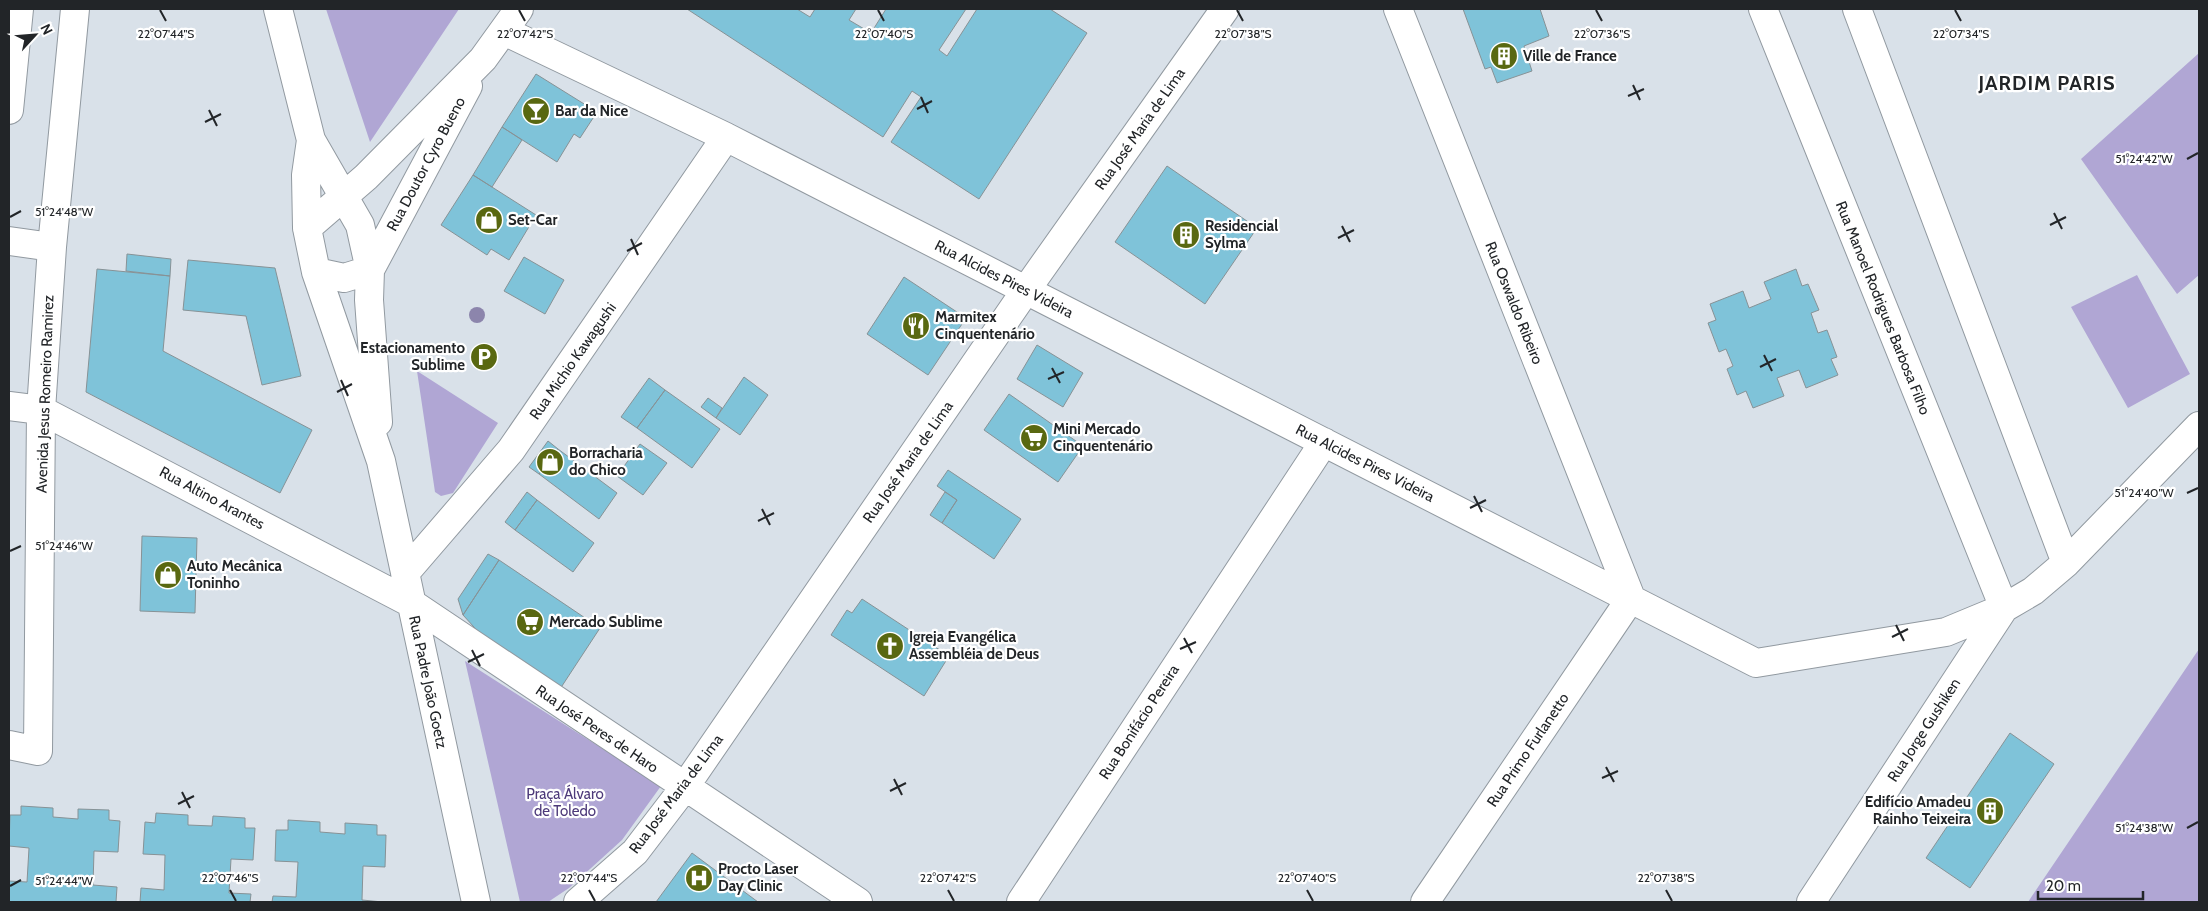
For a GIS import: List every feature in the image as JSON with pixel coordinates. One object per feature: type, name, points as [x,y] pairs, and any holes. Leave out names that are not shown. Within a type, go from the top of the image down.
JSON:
[{"type":"street","points":[[9,110],[19,9]]},
{"type":"street","name":"Avenida Jesus Romeiro Ramirez","points":[[9,745],[38,751],[41,410],[52,247],[75,9]]},
{"type":"street","points":[[278,9],[311,140],[360,225],[370,270],[344,278],[316,272]]},
{"type":"street","name":"Rua Doutor Cyro Bueno","points":[[307,228],[344,197],[483,59],[519,9]]},
{"type":"street","name":"Rua José Maria de Lima","points":[[578,902],[635,852],[684,788],[1026,290],[1225,9]]},
{"type":"street","name":"Rua Oswaldo Ribeiro","points":[[1398,9],[1631,598]]},
{"type":"street","name":"Rua Manoel Rodrigues Barbosa Filho","points":[[1763,9],[2004,608]]},
{"type":"street","points":[[1857,9],[2066,563]]},
{"type":"street","name":"Rua Alcides Pires Videira","points":[[504,32],[726,137],[1756,663],[1946,632],[2004,608],[2033,592],[2066,563],[2199,426]]},
{"type":"street","name":"Rua Doutor Cyro Bueno","points":[[370,270],[483,59]]},
{"type":"street","name":"Rua Michio Kawagushi","points":[[405,573],[511,450],[726,137]]},
{"type":"street","name":"Rua Padre João Goetz","points":[[311,140],[306,175],[307,228],[316,272],[381,461],[476,902]]},
{"type":"street","points":[[9,241],[52,247]]},
{"type":"street","name":"Rua Padre João Goetz","points":[[370,270],[369,300],[381,461]]},
{"type":"street","name":"Rua Altino Arantes","points":[[9,406],[41,410],[411,603]]},
{"type":"street","name":"Rua Bonifácio Pereira","points":[[1021,902],[1324,442]]},
{"type":"street","name":"Rua Primo Furlanetto","points":[[1425,902],[1631,598]]},
{"type":"street","name":"Rua José Peres de Haro","points":[[411,603],[684,788],[858,902]]},
{"type":"street","name":"Rua Jorge Gushiken","points":[[1811,902],[2004,608]]},
{"type":"green space","points":[[326,9],[459,9],[370,142]]},
{"type":"green space","points":[[2199,53],[2199,275],[2177,294],[2081,159]]},
{"type":"green space","points":[[2137,275],[2190,374],[2128,408],[2071,307]]},
{"type":"green space","points":[[417,371],[498,423],[453,493],[441,496],[435,492]]},
{"type":"green space","points":[[2199,649],[2199,902],[2028,902]]},
{"type":"green space","name":"Praça Álvaro de Toledo","points":[[465,661],[661,786],[622,840],[569,888],[548,902],[520,902]]},
{"type":"building","points":[[687,9],[797,9],[810,17],[815,9],[856,9],[849,20],[871,33],[886,9],[966,9],[939,50],[947,56],[977,9],[1050,9],[1087,33],[979,199],[891,142],[921,97],[912,91],[883,137]]},
{"type":"building","name":"Ville de France","points":[[1463,9],[1540,9],[1549,36],[1524,46],[1532,71],[1497,83],[1491,67],[1485,69]]},
{"type":"building","points":[[536,74],[597,112],[580,138],[574,134],[557,162],[502,127]]},
{"type":"building","points":[[502,127],[522,140],[492,187],[473,175]]},
{"type":"building","name":"Residencial Sylma","points":[[1167,166],[1257,228],[1205,304],[1115,242]]},
{"type":"building","name":"Set-Car","points":[[473,175],[536,215],[509,260],[491,249],[487,255],[441,225]]},
{"type":"building","points":[[127,254],[171,259],[170,276],[126,271]]},
{"type":"building","points":[[524,257],[564,280],[545,314],[504,291]]},
{"type":"building","points":[[188,260],[275,268],[301,376],[262,385],[246,316],[183,310]]},
{"type":"building","points":[[97,269],[170,276],[163,351],[312,430],[280,493],[86,392]]},
{"type":"building","points":[[1796,269],[1802,286],[1808,284],[1819,310],[1811,313],[1818,333],[1827,330],[1837,357],[1831,359],[1838,375],[1806,388],[1799,370],[1777,378],[1784,396],[1753,408],[1746,391],[1737,395],[1727,369],[1733,366],[1726,349],[1719,352],[1708,323],[1716,320],[1710,304],[1743,291],[1749,308],[1771,299],[1764,282]]},
{"type":"building","name":"Marmitex Cinquentenário","points":[[904,277],[966,318],[928,375],[867,334]]},
{"type":"building","points":[[1037,345],[1083,373],[1063,407],[1017,379]]},
{"type":"building","points":[[744,377],[768,395],[740,435],[716,418]]},
{"type":"building","points":[[649,378],[665,390],[637,428],[621,417]]},
{"type":"building","points":[[665,390],[720,429],[692,468],[637,428]]},
{"type":"building","name":"Mini Mercado Cinquentenário","points":[[1009,394],[1083,446],[1058,482],[984,430]]},
{"type":"building","points":[[708,398],[722,408],[716,418],[701,407]]},
{"type":"building","points":[[548,441],[558,449],[539,474],[529,467]]},
{"type":"building","points":[[640,444],[667,463],[643,495],[617,476]]},
{"type":"building","points":[[558,449],[617,493],[599,519],[539,474]]},
{"type":"building","points":[[948,470],[1021,519],[994,559],[942,523],[957,500],[937,486]]},
{"type":"building","points":[[527,492],[537,500],[515,530],[505,522]]},
{"type":"building","points":[[945,492],[957,500],[942,523],[930,515]]},
{"type":"building","points":[[537,500],[594,543],[573,572],[515,530]]},
{"type":"building","name":"Auto Mecânica Toninho","points":[[142,536],[197,538],[195,613],[140,611]]},
{"type":"building","points":[[488,554],[499,560],[463,615],[458,599]]},
{"type":"building","name":"Mercado Sublime","points":[[499,560],[600,628],[560,689],[484,638],[463,615]]},
{"type":"building","name":"Igreja Evangélica Assembléia de Deus","points":[[862,599],[949,656],[924,696],[831,635],[847,610],[852,613]]},
{"type":"building","name":"Edifício Amadeu Rainho Teixeira","points":[[2010,733],[2054,764],[1970,888],[1926,858]]},
{"type":"building","points":[[21,806],[53,808],[53,817],[78,819],[78,809],[109,810],[109,820],[120,821],[118,852],[94,851],[93,885],[117,887],[116,902],[9,902],[9,881],[27,882],[29,848],[9,846],[10,815],[21,815]]},
{"type":"building","points":[[156,813],[188,815],[188,825],[212,826],[213,816],[245,818],[245,828],[255,828],[253,860],[231,859],[229,893],[251,894],[250,902],[140,902],[141,888],[164,890],[165,855],[143,854],[145,822],[155,823]]},
{"type":"building","points":[[288,820],[320,822],[320,832],[345,834],[345,823],[377,825],[377,835],[386,835],[385,867],[363,866],[362,900],[383,902],[272,902],[273,896],[296,897],[298,862],[275,861],[276,830],[288,830]]},
{"type":"building","name":"Procto Laser Day Clinic","points":[[692,853],[758,902],[656,902]]},
{"type":"place","name":"Ville de France","points":[[1504,56]]},
{"type":"place","name":"Bar da Nice","points":[[536,111]]},
{"type":"place","name":"Set-Car","points":[[489,220]]},
{"type":"place","name":"Residencial Sylma","points":[[1186,235]]},
{"type":"place","name":"Marmitex Cinquentenário","points":[[916,326]]},
{"type":"place","name":"Estacionamento Sublime","points":[[484,357]]},
{"type":"place","name":"Mini Mercado Cinquentenário","points":[[1034,438]]},
{"type":"place","name":"Borracharia do Chico","points":[[550,462]]},
{"type":"place","name":"Auto Mecânica Toninho","points":[[168,575]]},
{"type":"place","name":"Mercado Sublime","points":[[530,622]]},
{"type":"place","name":"Igreja Evangélica Assembléia de Deus","points":[[890,646]]},
{"type":"place","name":"Edifício Amadeu Rainho Teixeira","points":[[1990,811]]},
{"type":"place","name":"Procto Laser Day Clinic","points":[[699,878]]},
{"type":"district","name":"JARDIM PARIS","points":[[2047,83]]}]
